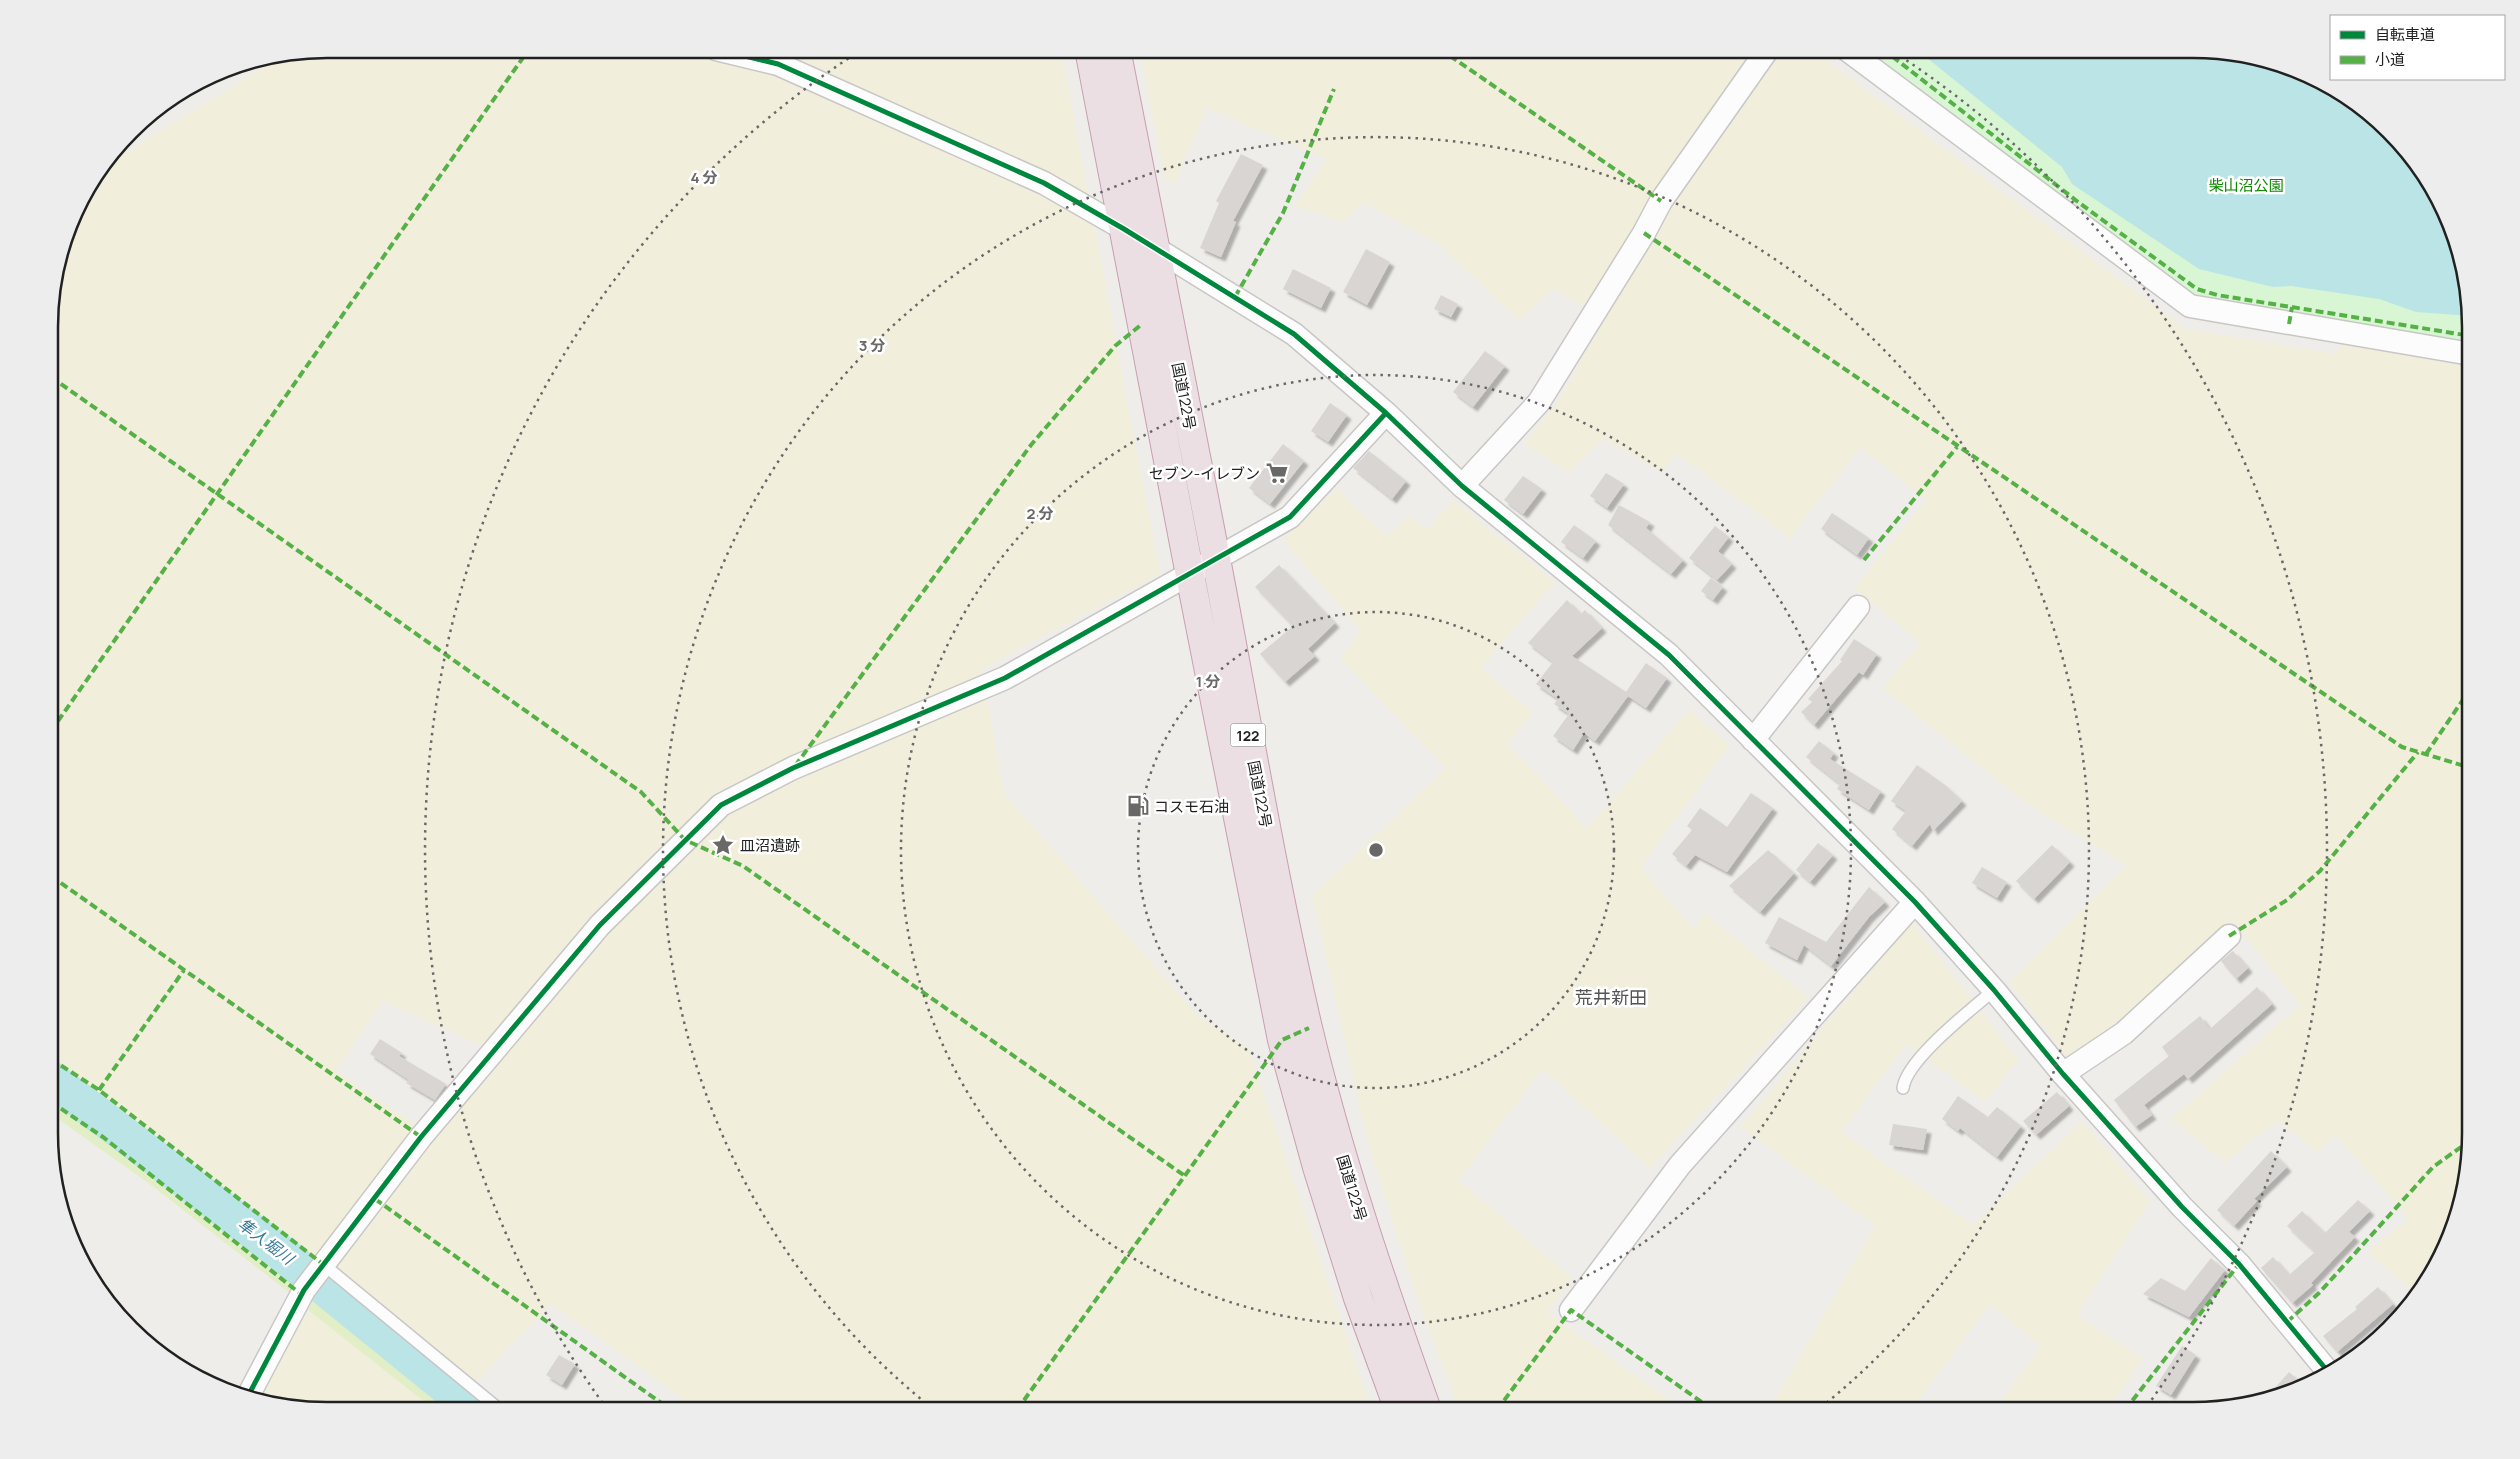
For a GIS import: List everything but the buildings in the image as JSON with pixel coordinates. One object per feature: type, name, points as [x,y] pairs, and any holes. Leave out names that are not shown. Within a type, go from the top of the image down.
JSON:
[{"type":"highway","name":"国道122号","points":[[1091,58],[1282,1040],[1317,1167],[1346,1261],[1396,1402]]},
{"type":"highway","name":"国道122号","points":[[1118,58],[1216,559],[1262,811],[1309,1028],[1346,1170],[1383,1288],[1424,1402]]},
{"type":"street","points":[[753,58],[778,64],[1044,183],[1124,228],[1294,334],[1386,413],[1462,486],[1669,655],[1915,902],[1994,990],[2063,1074],[2182,1207],[2239,1264],[2324,1367]]},
{"type":"street","points":[[1462,486],[1539,402],[1644,233],[1661,201],[1762,58]]},
{"type":"street","points":[[1858,58],[2190,306],[2462,352]]},
{"type":"street","points":[[251,1390],[304,1290],[421,1137],[600,925],[721,805],[793,768],[1005,678],[1290,518],[1386,413]]},
{"type":"street","points":[[1753,740],[1858,607]]},
{"type":"street","points":[[1571,1310],[1680,1165],[1915,902]]},
{"type":"street","points":[[2063,1074],[2124,1033],[2229,936]]},
{"type":"lane","points":[[1903,1088],[1904,1079],[1910,1070],[1943,1035],[1994,990]]},
{"type":"lane","points":[[324,1265],[490,1402]]},
{"type":"shaded area","points":[[309,58],[1063,58],[1160,574],[982,669],[1004,793],[1197,1015],[1248,1047],[1369,1402],[687,1402],[551,1304],[468,1391],[100,1093],[58,1066],[58,309],[63,274],[78,223],[85,207],[117,158],[269,64]],"holes":[[[383,1001],[487,1048],[417,1125],[336,1071]]]},
{"type":"shaded area","points":[[1142,58],[1823,58],[2186,329],[2335,354],[2342,343],[2462,363],[2462,1150],[2457,1185],[2442,1236],[2435,1252],[2412,1290],[2367,1253],[2408,1218],[2336,1136],[2317,1152],[2278,1121],[2225,1162],[2170,1119],[2300,1005],[2231,920],[2111,1027],[2068,1058],[2009,982],[2126,865],[2027,804],[1882,688],[1920,643],[1854,588],[1926,500],[1860,448],[1790,538],[1677,454],[1662,472],[1603,439],[1568,473],[1524,443],[1559,400],[1605,318],[1553,289],[1519,321],[1439,244],[1363,202],[1344,222],[1295,206],[1326,159],[1207,108],[1175,183],[1164,178]]},
{"type":"shaded area","points":[[1337,489],[1387,536],[1410,515],[1427,530],[1453,500],[1555,582],[1481,668],[1533,712],[1508,744],[1587,828],[1690,709],[1729,746],[1641,867],[1694,930],[1704,913],[1809,997],[1650,1169],[1542,1069],[1459,1180],[1573,1278],[1547,1312],[1673,1402],[1456,1402],[1417,1299],[1368,1143],[1312,896],[1446,768],[1340,659],[1360,630],[1283,540]]},
{"type":"shaded area","points":[[1911,922],[2019,1059],[1985,1102],[1906,1044],[1842,1132],[1973,1225],[2082,1121],[2150,1201],[2077,1315],[2144,1359],[2112,1402],[2000,1402],[2041,1346],[1990,1305],[1917,1402],[1774,1402],[1875,1225],[1740,1127]]},
{"type":"shaded area","points":[[308,1310],[425,1402],[326,1402],[291,1399],[263,1393]]},
{"type":"green space","name":"柴山沼公園","points":[[1869,58],[2211,58],[2263,67],[2313,85],[2357,113],[2384,136],[2407,163],[2435,207],[2448,240],[2457,274],[2462,309],[2462,348],[2207,306]]},
{"type":"green space","points":[[58,1066],[100,1093],[314,1264],[309,1269],[138,1133],[58,1078]]},
{"type":"green space","points":[[58,1092],[79,1106],[300,1281],[288,1292],[151,1185],[58,1119]]},
{"type":"green space","points":[[327,1277],[482,1402],[473,1402],[322,1281]]},
{"type":"green space","points":[[317,1292],[454,1402],[425,1402],[308,1310]]},
{"type":"water","name":"柴山沼公園","points":[[1927,58],[2211,58],[2263,67],[2313,85],[2343,103],[2371,124],[2396,149],[2417,177],[2435,207],[2448,240],[2457,274],[2462,315],[2416,312],[2379,299],[2291,286],[2273,287],[2199,269],[2072,184],[2062,167]]},
{"type":"waterway","name":"隼人堀川","points":[[58,1084],[289,1259],[465,1402]]},
{"type":"marked path","points":[[58,721],[523,58]]},
{"type":"marked path","points":[[1453,58],[1661,201]]},
{"type":"marked path","points":[[1894,58],[2078,202],[2197,289],[2217,295],[2462,335]]},
{"type":"marked path","points":[[1235,297],[1283,213],[1334,89]]},
{"type":"marked path","points":[[1644,233],[2402,747],[2462,765]]},
{"type":"marked path","points":[[2289,324],[2292,307]]},
{"type":"marked path","points":[[795,766],[1031,445],[1115,346],[1142,324]]},
{"type":"marked path","points":[[58,382],[641,792],[685,840],[743,866],[1185,1176]]},
{"type":"marked path","points":[[1864,560],[1957,447]]},
{"type":"marked path","points":[[2426,754],[2462,701]]},
{"type":"marked path","points":[[2229,936],[2287,900],[2320,871],[2418,752]]},
{"type":"marked path","points":[[58,881],[421,1137]]},
{"type":"marked path","points":[[99,1090],[184,970]]},
{"type":"marked path","points":[[1023,1402],[1282,1040],[1309,1028]]},
{"type":"marked path","points":[[58,1064],[99,1090],[324,1265]]},
{"type":"marked path","points":[[58,1107],[103,1137],[302,1295]]},
{"type":"marked path","points":[[2287,1322],[2319,1293],[2433,1167],[2462,1146]]},
{"type":"marked path","points":[[375,1199],[660,1402]]},
{"type":"marked path","points":[[2131,1402],[2239,1264]]},
{"type":"marked path","points":[[1503,1402],[1571,1310],[1702,1402]]},
{"type":"cycle path","points":[[753,58],[778,64],[1044,183],[1124,229],[1294,334],[1386,413],[1462,486],[1669,655],[1915,902],[1994,990],[2063,1074],[2182,1207],[2239,1264],[2324,1367]]},
{"type":"cycle path","points":[[251,1390],[304,1290],[421,1137],[600,925],[721,805],[793,768],[1005,678],[1290,517],[1386,413]]},
{"type":"place","name":"セブン-イレブン","points":[[1277,473]]},
{"type":"place","name":"コスモ石油","points":[[1138,806]]},
{"type":"place","name":"皿沼遺跡","points":[[723,845]]},
{"type":"district","name":"荒井新田","points":[[1611,997]]}]
